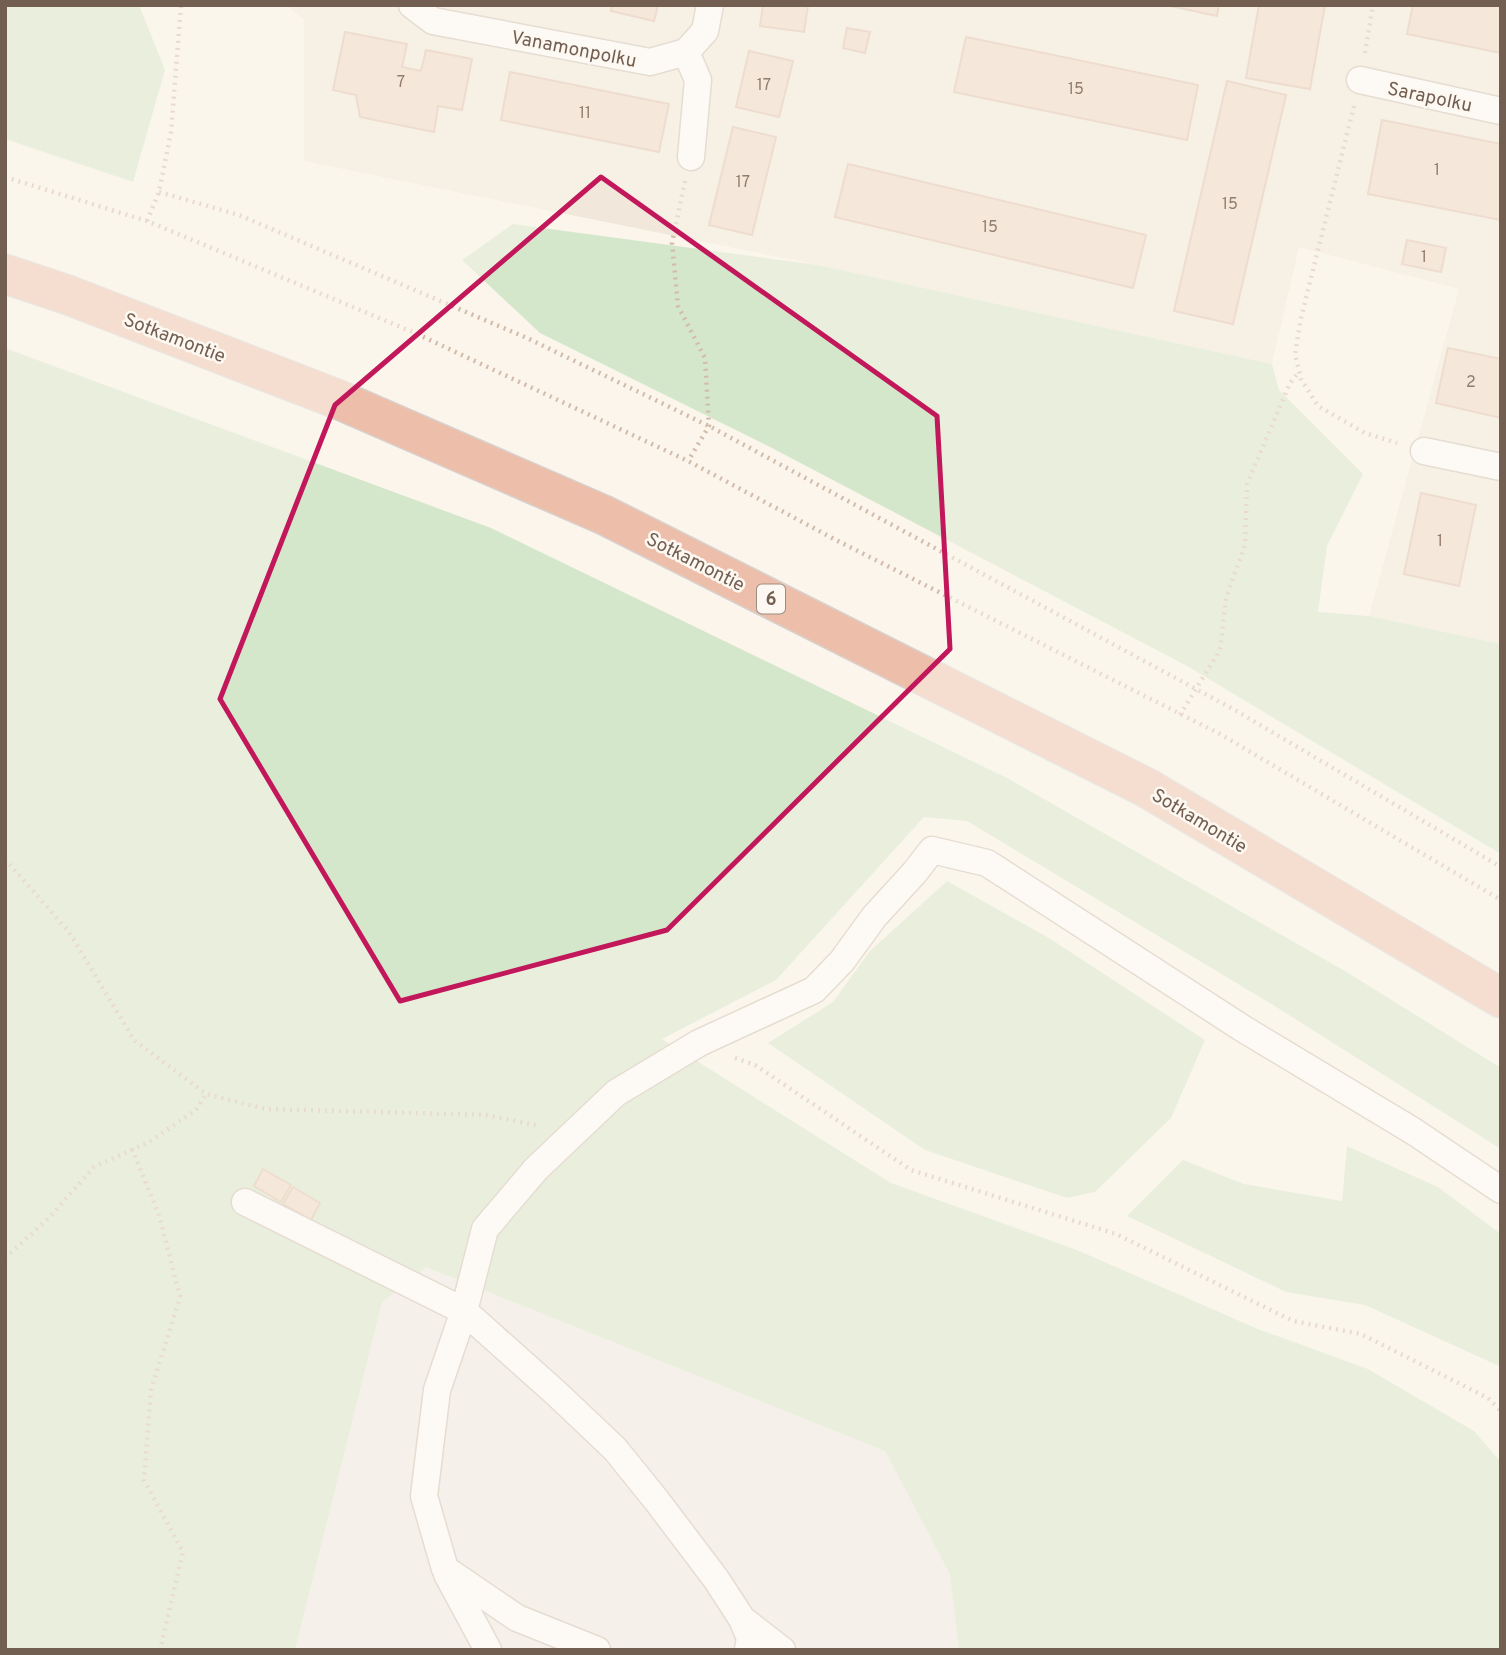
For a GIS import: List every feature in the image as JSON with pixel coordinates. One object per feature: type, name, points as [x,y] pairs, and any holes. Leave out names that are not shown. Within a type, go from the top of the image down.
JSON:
[{"type":"highway","name":"Sotkamontie","points":[[5,274],[68,295],[337,399],[604,515],[1147,789],[1501,998]]},
{"type":"street","name":"Vanamonpolku","points":[[412,5],[433,21],[650,62],[686,52]]},
{"type":"street","points":[[691,157],[698,80],[686,52],[705,31],[710,5]]},
{"type":"street","name":"Sarapolku","points":[[1360,80],[1501,111]]},
{"type":"street","points":[[1424,451],[1501,467]]},
{"type":"street","points":[[488,1650],[445,1569],[424,1496],[437,1390],[464,1311],[485,1229],[536,1169],[616,1093],[699,1043],[814,990],[842,961],[873,918],[932,850],[987,863],[1241,1028],[1413,1131],[1501,1190]]},
{"type":"street","points":[[245,1202],[464,1311],[615,1450],[716,1579],[742,1619],[750,1638],[748,1650]]},
{"type":"street","points":[[445,1569],[517,1618],[597,1650]]},
{"type":"street","points":[[742,1619],[782,1650]]},
{"type":"path","points":[[147,222],[159,192],[171,132],[181,5]]},
{"type":"path","points":[[1373,5],[1360,80],[1301,318],[1295,354],[1301,379],[1318,406],[1365,433],[1424,451]]},
{"type":"path","points":[[688,461],[709,426],[705,358],[678,306],[672,243],[691,157]]},
{"type":"path","points":[[5,177],[147,222],[415,333],[688,461],[836,540],[1220,734],[1501,900]]},
{"type":"path","points":[[159,192],[239,215],[489,321],[709,426],[1233,709],[1501,867]]},
{"type":"path","points":[[1180,715],[1220,650],[1226,598],[1245,545],[1247,484],[1290,383],[1299,371]]},
{"type":"path","points":[[5,859],[69,932],[134,1040],[206,1094],[265,1109],[486,1115],[539,1125],[571,1135]]},
{"type":"path","points":[[699,1043],[755,1065],[911,1170],[1116,1234],[1293,1321],[1361,1334],[1489,1398],[1501,1411]]},
{"type":"path","points":[[5,1258],[48,1219],[94,1167],[149,1142],[195,1110],[206,1094]]},
{"type":"path","points":[[132,1149],[159,1215],[180,1297],[151,1390],[144,1480],[183,1552],[160,1650]]},
{"type":"highlighted area","points":[[601,177],[937,416],[950,649],[667,930],[400,1001],[220,699],[335,405]]},
{"type":"shaded area","points":[[287,5],[1501,5],[1501,644],[1369,616],[1459,289],[1299,247],[1272,364],[818,265],[304,161],[304,20]]},
{"type":"shaded area","points":[[426,1267],[885,1451],[951,1574],[959,1650],[295,1650],[382,1301]]},
{"type":"green space","points":[[5,5],[139,5],[165,70],[133,182],[5,139]]},
{"type":"green space","points":[[513,224],[818,265],[1272,364],[1279,390],[1363,474],[1327,546],[1318,612],[1369,616],[1501,644],[1501,854],[1187,666],[770,447],[540,333],[462,260]]},
{"type":"green space","points":[[5,348],[491,528],[1009,779],[1345,971],[1501,1068],[1501,1149],[1273,1005],[967,821],[924,817],[776,980],[662,1039],[891,1183],[1077,1250],[1258,1329],[1368,1369],[1474,1431],[1501,1462],[1501,1650],[959,1650],[950,1574],[885,1451],[426,1267],[382,1302],[295,1650],[5,1650]]},
{"type":"green space","points":[[947,881],[1049,938],[1205,1040],[1171,1118],[1095,1192],[1067,1198],[925,1150],[768,1043],[833,1002],[869,952]]},
{"type":"green space","points":[[1347,1146],[1438,1187],[1501,1234],[1501,1367],[1365,1305],[1286,1292],[1127,1216],[1183,1160],[1244,1184],[1342,1201]]},
{"type":"building","points":[[612,5],[658,5],[654,21],[611,11]]},
{"type":"building","points":[[763,5],[808,5],[804,32],[760,26]]},
{"type":"building","points":[[1166,5],[1219,5],[1217,16]]},
{"type":"building","points":[[1259,5],[1325,5],[1310,89],[1246,78]]},
{"type":"building","points":[[1413,5],[1501,5],[1501,53],[1407,34]]},
{"type":"building","points":[[847,28],[870,32],[865,53],[843,48]]},
{"type":"building","points":[[345,32],[407,44],[402,67],[421,71],[426,50],[472,59],[462,110],[438,106],[434,132],[360,117],[356,95],[333,90]]},
{"type":"building","points":[[966,37],[1198,85],[1187,140],[954,92]]},
{"type":"building","points":[[749,51],[793,61],[779,117],[736,107]]},
{"type":"building","points":[[510,72],[669,104],[659,152],[501,120]]},
{"type":"building","points":[[1227,81],[1286,95],[1233,324],[1174,311]]},
{"type":"building","points":[[1382,120],[1501,144],[1501,220],[1368,194]]},
{"type":"building","points":[[733,127],[776,137],[752,235],[709,225]]},
{"type":"building","points":[[848,164],[1146,235],[1133,288],[835,217]]},
{"type":"building","points":[[1407,240],[1446,248],[1441,272],[1402,264]]},
{"type":"building","points":[[1448,348],[1501,359],[1501,418],[1436,403]]},
{"type":"building","points":[[1421,493],[1476,505],[1459,586],[1404,574]]},
{"type":"building","points":[[263,1169],[291,1185],[281,1202],[254,1186]]},
{"type":"building","points":[[293,1187],[320,1203],[311,1220],[283,1204]]}]
